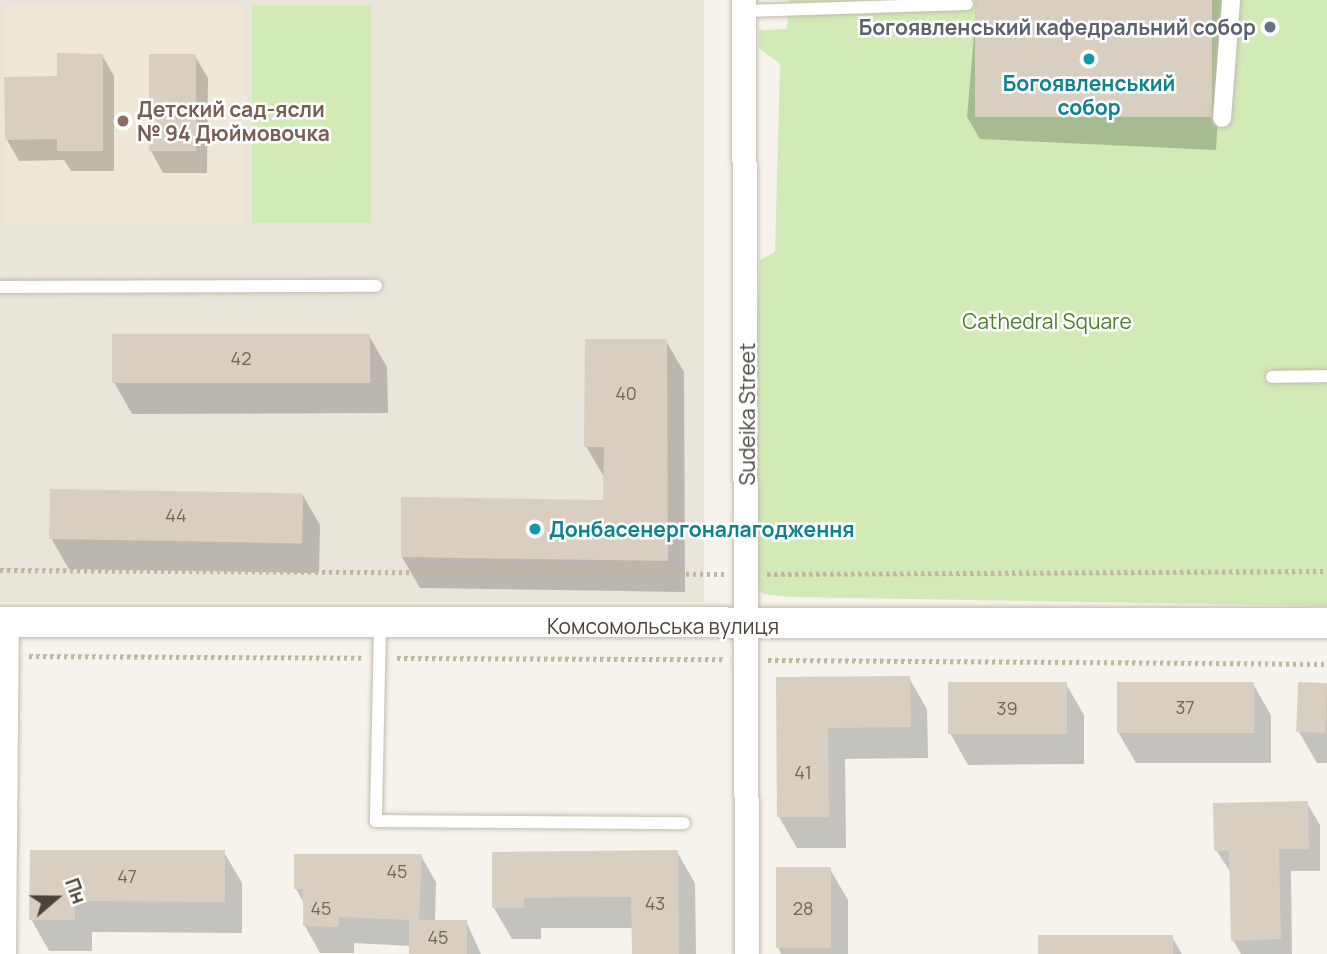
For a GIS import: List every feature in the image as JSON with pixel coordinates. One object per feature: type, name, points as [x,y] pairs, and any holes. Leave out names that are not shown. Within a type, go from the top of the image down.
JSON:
[{"type":"street","points":[[1222,118],[1231,0]]},
{"type":"street","name":"Sudeika Street","points":[[744,6],[749,626],[747,954]]},
{"type":"street","points":[[3,622],[6,655],[4,954]]},
{"type":"street","name":"Комсомольська вулиця","points":[[3,622],[749,626],[1327,623]]},
{"type":"lane","points":[[744,6],[967,4]]},
{"type":"lane","points":[[0,287],[376,286]]},
{"type":"lane","points":[[1272,377],[1327,376]]},
{"type":"lane","points":[[380,625],[376,821],[684,823]]},
{"type":"path","points":[[0,570],[748,574],[1327,571]]},
{"type":"path","points":[[6,655],[1327,664]]},
{"type":"shaded area","points":[[0,0],[704,0],[704,602],[0,602]]},
{"type":"shaded area","name":"Детский сад-ясли № 94 Дюймовочка","points":[[3,7],[245,7],[245,224],[3,224]]},
{"type":"green space","name":"Cathedral Square","points":[[789,0],[1327,0],[1327,606],[792,597],[763,594],[754,585],[745,556],[760,260],[775,252],[780,64],[759,48],[759,30],[787,29]]},
{"type":"green space","points":[[252,6],[371,6],[371,223],[252,223]]},
{"type":"building","name":"Богоявленський собор","points":[[975,0],[1212,0],[1212,117],[975,117]]},
{"type":"building","points":[[57,53],[103,54],[103,151],[57,151],[57,139],[5,140],[4,77],[57,76]]},
{"type":"building","points":[[149,54],[196,54],[196,151],[149,151]]},
{"type":"building","points":[[112,334],[370,334],[370,383],[112,383]]},
{"type":"building","points":[[585,339],[667,339],[668,561],[401,557],[401,497],[603,500],[604,447],[584,447]]},
{"type":"building","points":[[50,489],[303,493],[302,543],[49,539]]},
{"type":"building","points":[[910,676],[911,727],[828,728],[829,817],[777,817],[776,677]]},
{"type":"building","points":[[948,682],[1067,682],[1067,734],[948,734]]},
{"type":"building","points":[[1117,682],[1254,682],[1254,733],[1117,733]]},
{"type":"building","points":[[1298,682],[1327,683],[1325,733],[1296,732]]},
{"type":"building","points":[[1308,801],[1309,849],[1279,849],[1281,939],[1231,941],[1229,851],[1214,851],[1213,803]]},
{"type":"building","points":[[30,850],[225,850],[225,902],[75,901],[75,920],[29,920]]},
{"type":"building","points":[[678,850],[679,954],[632,954],[631,897],[524,898],[524,908],[492,908],[492,852]]},
{"type":"building","points":[[294,854],[422,854],[419,920],[467,920],[467,954],[409,954],[409,920],[339,917],[339,927],[303,926],[303,889],[294,889]]},
{"type":"building","points":[[776,867],[831,867],[831,948],[776,948]]},
{"type":"building","points":[[1038,935],[1173,935],[1173,954],[1038,954]]},
{"type":"place","name":"Богоявленський кафедральний собор","points":[[1270,27]]},
{"type":"place","name":"Богоявленський собор","points":[[1089,59]]},
{"type":"place","name":"Детский сад-ясли № 94 Дюймовочка","points":[[123,121]]},
{"type":"place","name":"Донбасенергоналагодження","points":[[535,529]]}]
